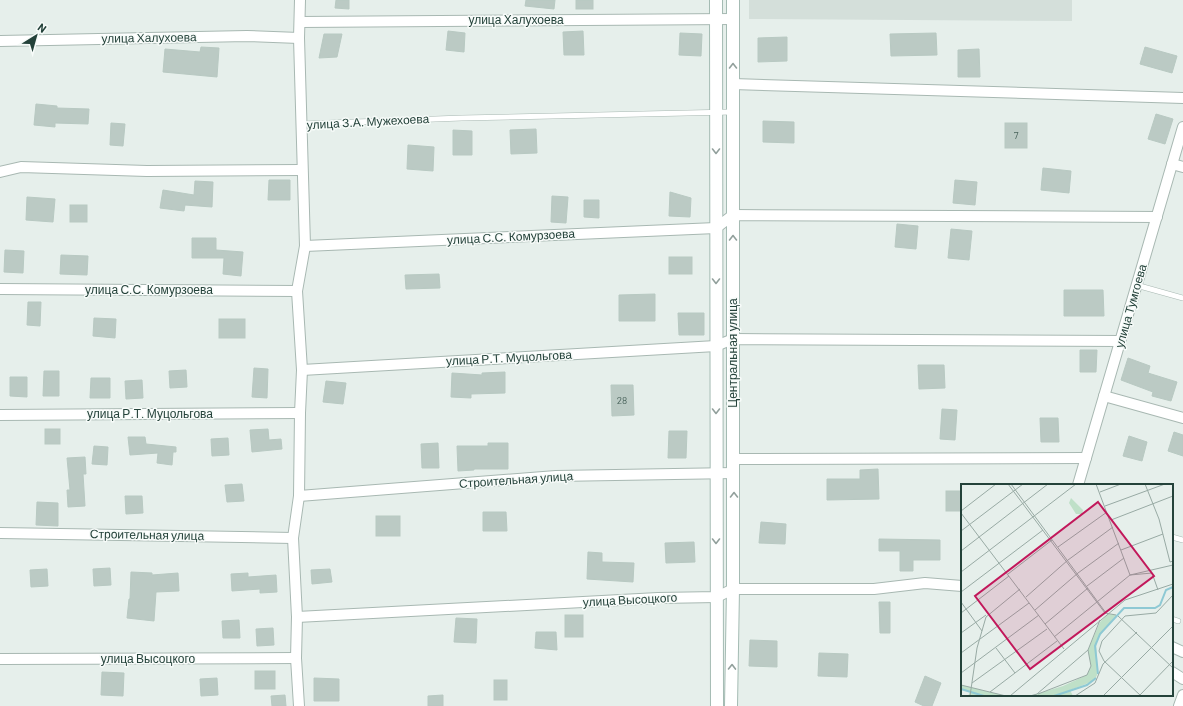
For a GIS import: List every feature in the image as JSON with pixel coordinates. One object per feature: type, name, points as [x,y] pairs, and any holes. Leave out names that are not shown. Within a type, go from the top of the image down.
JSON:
[{"type":"street","points":[[300,0],[299,38],[302,124]]},
{"type":"street","name":"Центральная улица","points":[[716,0],[717,706]]},
{"type":"street","name":"Центральная улица","points":[[732,706],[734,588],[733,0]]},
{"type":"street","name":"улица Халухоева","points":[[300,22],[733,20]]},
{"type":"street","name":"улица Халухоева","points":[[0,41],[247,36],[299,38]]},
{"type":"street","points":[[733,84],[1183,98]]},
{"type":"street","name":"улица З.А. Мужехоева","points":[[299,706],[296,658],[297,617],[293,538],[299,496],[302,370],[297,291],[305,246],[302,124]]},
{"type":"street","name":"улица Тумгоева","points":[[1078,484],[1183,126]]},
{"type":"street","points":[[1172,164],[1183,167]]},
{"type":"street","points":[[0,172],[21,166],[146,170],[302,170]]},
{"type":"street","points":[[716,228],[733,216],[1157,216]]},
{"type":"street","name":"улица С.С. Комурзоева","points":[[305,246],[716,228]]},
{"type":"street","name":"улица С.С. Комурзоева","points":[[0,289],[297,291]]},
{"type":"street","points":[[733,339],[1120,341]]},
{"type":"street","name":"улица Р.Т. Муцольгова","points":[[302,370],[716,346],[733,339]]},
{"type":"street","points":[[1104,396],[1183,418]]},
{"type":"street","name":"улица Р.Т. Муцольгова","points":[[0,415],[300,413]]},
{"type":"street","points":[[733,458],[1086,458]]},
{"type":"street","name":"Строительная улица","points":[[299,496],[556,476],[734,473]]},
{"type":"street","name":"Строительная улица","points":[[0,533],[293,538]]},
{"type":"street","name":"улица Высоцкого","points":[[297,617],[658,598],[716,597],[734,588],[874,589],[925,583],[961,586]]},
{"type":"street","points":[[1173,647],[1183,652]]},
{"type":"street","name":"улица Высоцкого","points":[[0,659],[296,658]]},
{"type":"street","points":[[1173,673],[1183,679]]},
{"type":"street","points":[[1179,706],[1183,695]]},
{"type":"lane","name":"улица З.А. Мужехоева","points":[[302,124],[462,118],[733,112]]},
{"type":"lane","points":[[1136,285],[1183,298]]},
{"type":"lane","points":[[1173,537],[1183,540]]},
{"type":"lane","points":[[1173,620],[1178,621]]},
{"type":"shaded area","points":[[749,0],[1072,0],[1072,21],[749,19]]},
{"type":"building","points":[[336,0],[349,0],[349,9],[335,8]]},
{"type":"building","points":[[526,0],[555,0],[554,9],[525,6]]},
{"type":"building","points":[[576,0],[593,0],[593,9],[576,9]]},
{"type":"building","points":[[448,31],[465,33],[464,52],[446,50]]},
{"type":"building","points":[[583,31],[584,55],[564,55],[563,32]]},
{"type":"building","points":[[680,33],[702,34],[701,56],[679,55]]},
{"type":"building","points":[[936,33],[937,55],[891,56],[890,34]]},
{"type":"building","points":[[324,34],[342,34],[337,57],[319,58]]},
{"type":"building","points":[[787,37],[787,61],[758,62],[758,38]]},
{"type":"building","points":[[201,47],[219,48],[217,77],[163,72],[165,49],[200,52]]},
{"type":"building","points":[[1145,47],[1177,56],[1172,73],[1140,64]]},
{"type":"building","points":[[979,49],[980,77],[958,77],[958,50]]},
{"type":"building","points":[[36,104],[57,106],[57,108],[89,109],[88,124],[55,123],[55,127],[34,125]]},
{"type":"building","points":[[1156,114],[1173,119],[1165,144],[1148,139]]},
{"type":"building","points":[[763,121],[794,122],[794,143],[763,142]]},
{"type":"building","points":[[111,123],[125,124],[123,146],[110,145]]},
{"type":"building","points":[[1005,123],[1027,123],[1027,148],[1005,148]]},
{"type":"building","points":[[536,129],[537,153],[511,154],[510,130]]},
{"type":"building","points":[[453,130],[472,131],[472,155],[453,155]]},
{"type":"building","points":[[408,145],[434,147],[433,171],[407,169]]},
{"type":"building","points":[[1043,168],[1071,171],[1069,193],[1041,190]]},
{"type":"building","points":[[269,180],[290,180],[290,200],[268,200]]},
{"type":"building","points":[[955,180],[977,182],[975,205],[953,203]]},
{"type":"building","points":[[195,181],[213,182],[212,207],[185,205],[184,211],[160,208],[163,190],[194,195]]},
{"type":"building","points":[[670,192],[691,198],[690,217],[669,216]]},
{"type":"building","points":[[552,196],[568,197],[566,223],[551,222]]},
{"type":"building","points":[[27,197],[55,199],[53,222],[26,220]]},
{"type":"building","points":[[584,200],[599,200],[599,218],[584,217]]},
{"type":"building","points":[[70,205],[87,205],[87,222],[70,222]]},
{"type":"building","points":[[897,224],[918,226],[916,249],[895,247]]},
{"type":"building","points":[[951,229],[972,231],[969,260],[948,258]]},
{"type":"building","points":[[192,238],[216,238],[216,250],[243,252],[241,276],[223,274],[224,258],[192,258]]},
{"type":"building","points":[[5,250],[24,251],[23,273],[4,272]]},
{"type":"building","points":[[61,255],[88,256],[87,275],[60,274]]},
{"type":"building","points":[[669,257],[692,257],[692,274],[669,274]]},
{"type":"building","points":[[439,274],[440,288],[406,289],[405,275]]},
{"type":"building","points":[[1064,290],[1103,290],[1104,316],[1064,316]]},
{"type":"building","points":[[655,294],[655,321],[619,321],[619,295]]},
{"type":"building","points":[[28,302],[41,302],[40,326],[27,325]]},
{"type":"building","points":[[678,313],[704,313],[704,335],[679,335]]},
{"type":"building","points":[[94,318],[116,319],[115,338],[93,336]]},
{"type":"building","points":[[219,319],[245,319],[245,338],[219,338]]},
{"type":"building","points":[[1080,350],[1097,350],[1096,372],[1080,372]]},
{"type":"building","points":[[1128,358],[1150,366],[1148,373],[1177,382],[1171,401],[1152,396],[1153,392],[1121,380]]},
{"type":"building","points":[[918,365],[944,365],[945,388],[919,389]]},
{"type":"building","points":[[254,368],[268,369],[267,398],[252,397]]},
{"type":"building","points":[[186,370],[187,387],[170,388],[169,371]]},
{"type":"building","points":[[44,371],[59,371],[59,396],[43,396]]},
{"type":"building","points":[[505,372],[505,393],[471,394],[471,398],[451,397],[452,373],[482,375],[482,373]]},
{"type":"building","points":[[10,377],[27,377],[27,397],[10,396]]},
{"type":"building","points":[[91,378],[110,378],[110,398],[90,398]]},
{"type":"building","points":[[142,380],[143,398],[126,399],[125,381]]},
{"type":"building","points":[[326,381],[346,383],[343,404],[323,402]]},
{"type":"building","points":[[611,385],[633,385],[634,415],[612,416]]},
{"type":"building","points":[[942,409],[957,410],[955,440],[940,439]]},
{"type":"building","points":[[1040,418],[1058,418],[1059,442],[1041,442]]},
{"type":"building","points":[[45,429],[60,429],[60,444],[45,444]]},
{"type":"building","points":[[268,429],[269,440],[281,439],[282,449],[252,452],[250,430]]},
{"type":"building","points":[[669,431],[687,431],[686,458],[668,458]]},
{"type":"building","points":[[1174,432],[1183,435],[1183,456],[1168,451]]},
{"type":"building","points":[[1129,436],[1147,442],[1142,461],[1123,456]]},
{"type":"building","points":[[128,437],[145,437],[146,444],[176,447],[176,452],[173,452],[172,465],[157,463],[158,453],[130,455]]},
{"type":"building","points":[[228,438],[229,455],[212,456],[211,439]]},
{"type":"building","points":[[438,443],[439,468],[422,468],[421,444]]},
{"type":"building","points":[[488,443],[508,443],[508,469],[474,469],[458,471],[457,446],[488,446]]},
{"type":"building","points":[[94,446],[108,447],[107,465],[92,464]]},
{"type":"building","points":[[85,457],[86,474],[83,474],[85,506],[68,507],[67,490],[70,490],[67,458]]},
{"type":"building","points":[[878,469],[879,499],[827,500],[827,479],[860,479],[860,470]]},
{"type":"building","points":[[242,484],[244,501],[227,502],[225,485]]},
{"type":"building","points":[[946,491],[961,491],[961,511],[946,511]]},
{"type":"building","points":[[125,496],[142,496],[143,513],[126,514]]},
{"type":"building","points":[[37,502],[58,503],[58,526],[36,525]]},
{"type":"building","points":[[483,512],[506,512],[507,531],[483,531]]},
{"type":"building","points":[[376,516],[400,516],[400,536],[376,536]]},
{"type":"building","points":[[761,522],[786,524],[785,544],[759,543]]},
{"type":"building","points":[[879,539],[940,540],[940,560],[913,560],[913,571],[900,571],[900,551],[879,551]]},
{"type":"building","points":[[694,542],[695,562],[666,563],[665,543]]},
{"type":"building","points":[[588,552],[602,553],[602,562],[634,563],[633,582],[587,579]]},
{"type":"building","points":[[110,568],[111,585],[94,586],[93,569]]},
{"type":"building","points":[[47,569],[48,586],[31,587],[30,570]]},
{"type":"building","points":[[330,569],[332,582],[312,584],[311,570]]},
{"type":"building","points":[[131,572],[152,573],[152,575],[178,573],[179,591],[156,592],[154,621],[127,618],[130,599]]},
{"type":"building","points":[[248,573],[248,577],[276,575],[277,592],[260,593],[260,589],[232,591],[231,574]]},
{"type":"building","points":[[879,602],[890,602],[890,633],[880,633]]},
{"type":"building","points":[[565,615],[583,615],[583,637],[565,637]]},
{"type":"building","points":[[456,618],[477,619],[476,643],[454,642]]},
{"type":"building","points":[[239,620],[240,638],[223,638],[222,621]]},
{"type":"building","points":[[273,628],[274,645],[257,646],[256,629]]},
{"type":"building","points":[[536,632],[556,632],[557,650],[535,648]]},
{"type":"building","points":[[750,640],[777,641],[777,667],[749,666]]},
{"type":"building","points":[[819,653],[848,654],[847,677],[818,676]]},
{"type":"building","points":[[255,671],[275,671],[275,689],[255,689]]},
{"type":"building","points":[[102,672],[124,673],[123,696],[101,695]]},
{"type":"building","points":[[925,676],[941,683],[932,706],[924,706],[915,702]]},
{"type":"building","points":[[217,678],[218,695],[201,696],[200,679]]},
{"type":"building","points":[[314,678],[339,679],[339,701],[314,701]]},
{"type":"building","points":[[494,680],[507,680],[507,700],[494,700]]},
{"type":"building","points":[[285,695],[286,706],[272,706],[271,696]]},
{"type":"building","points":[[443,695],[443,706],[428,706],[428,696]]}]
